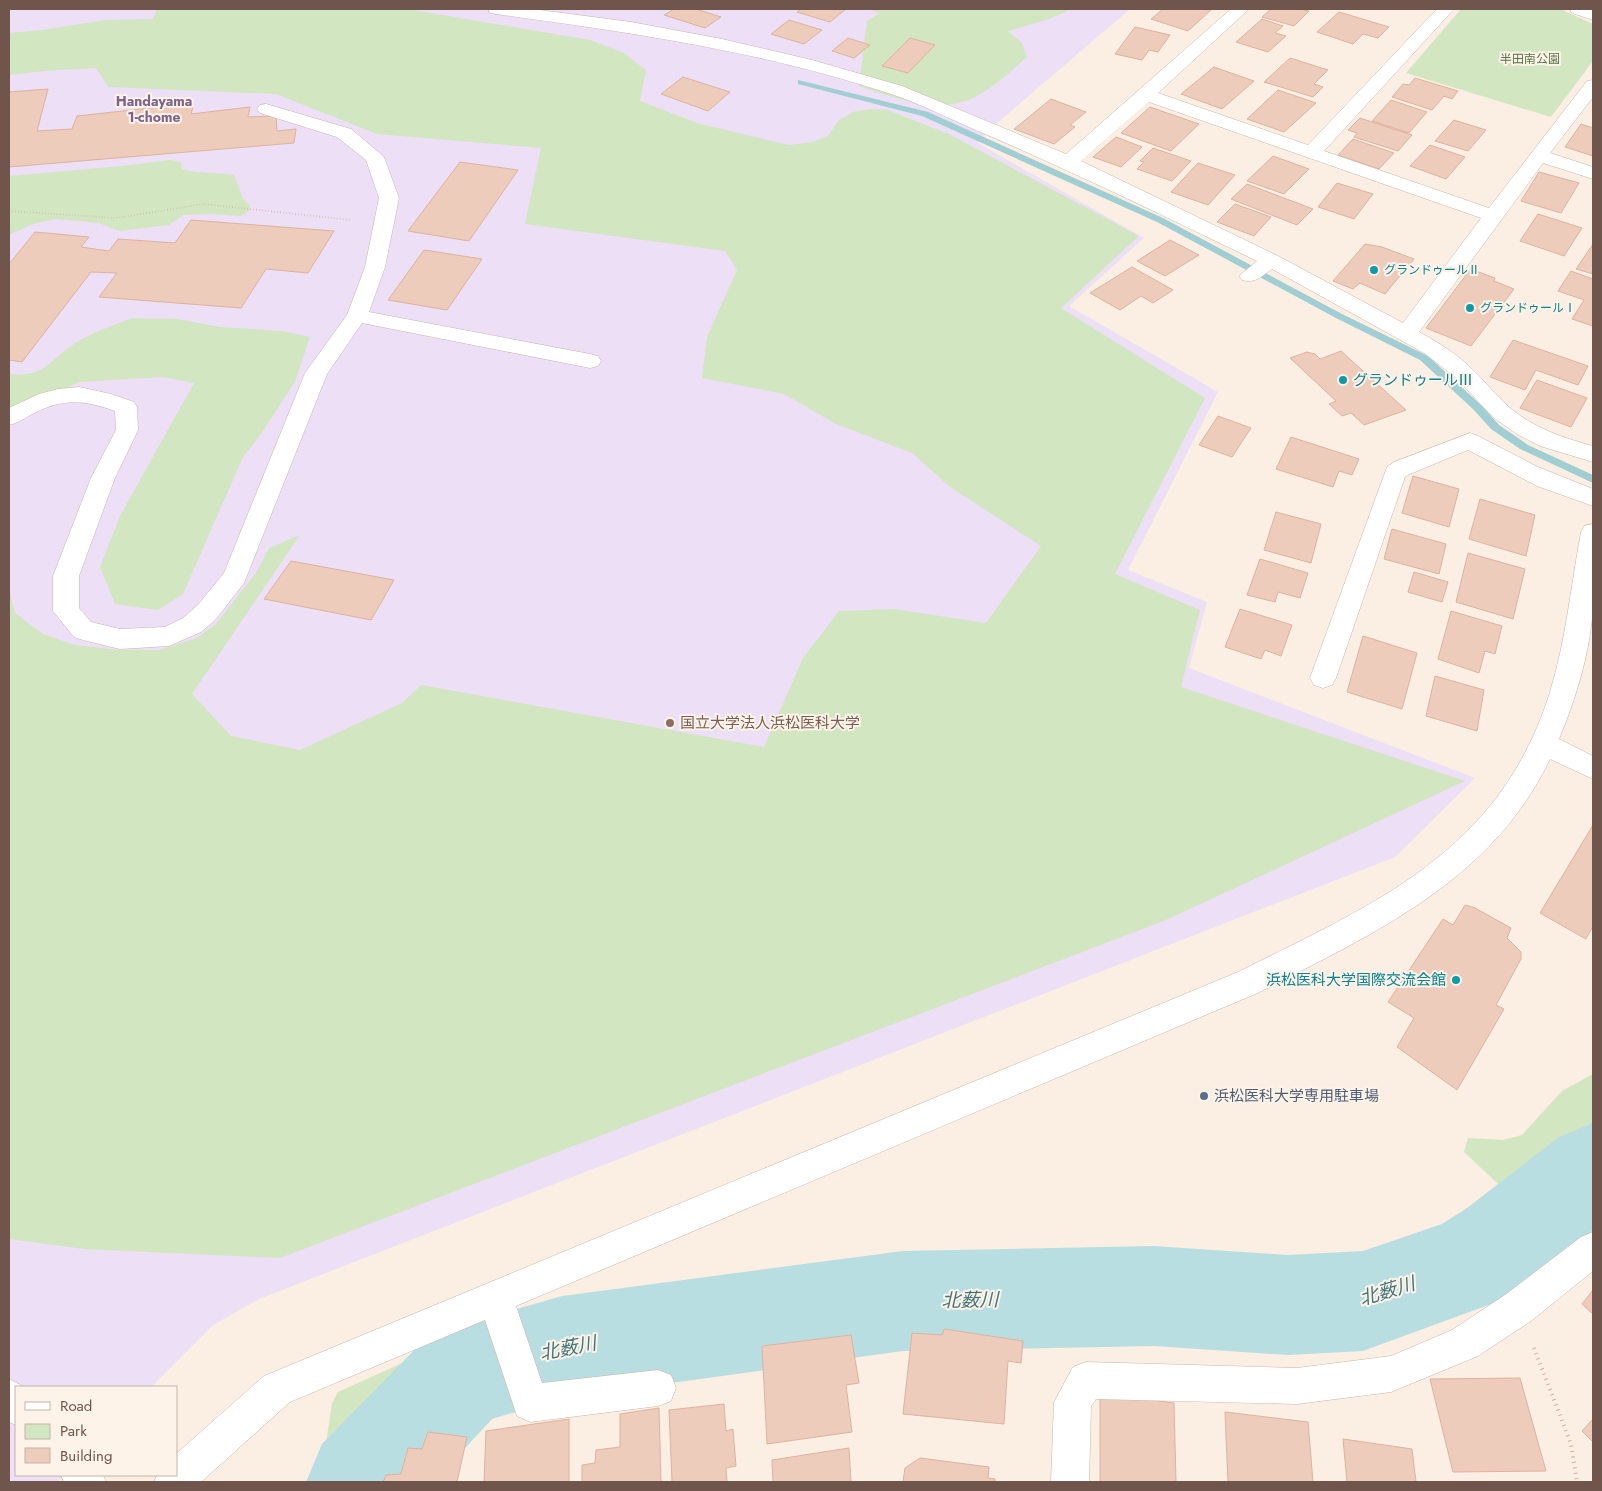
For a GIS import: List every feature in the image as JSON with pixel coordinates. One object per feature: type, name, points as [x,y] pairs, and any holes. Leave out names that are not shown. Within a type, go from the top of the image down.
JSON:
[{"type":"street","points":[[496,9],[631,27],[722,44],[806,64],[896,90],[1068,162],[1271,260],[1432,348],[1463,372],[1502,413],[1525,429],[1548,440],[1593,454]]},
{"type":"street","points":[[1068,162],[1241,9]]},
{"type":"street","points":[[1312,152],[1446,9]]},
{"type":"street","points":[[1578,9],[1593,16]]},
{"type":"street","points":[[1406,334],[1593,85]]},
{"type":"street","points":[[1146,95],[1493,216]]},
{"type":"street","points":[[9,418],[17,412],[57,395],[89,395],[126,407],[127,430],[103,478],[66,576],[66,612],[83,630],[120,639],[169,636],[192,625],[207,612],[235,577],[316,373],[357,316],[376,266],[389,198],[375,157],[344,133],[266,109]]},
{"type":"street","points":[[1539,156],[1593,173]]},
{"type":"street","points":[[1249,276],[1271,260]]},
{"type":"street","points":[[357,316],[590,361]]},
{"type":"street","points":[[1323,678],[1396,473],[1402,468],[1470,441],[1513,465],[1564,488],[1593,498]]},
{"type":"street","points":[[173,1482],[278,1389],[498,1308],[1249,982],[1366,922],[1413,892],[1458,859],[1491,828],[1516,794],[1544,744],[1565,686],[1588,585],[1593,532]]},
{"type":"street","points":[[1544,744],[1593,768]]},
{"type":"street","points":[[1070,1482],[1073,1402],[1086,1380],[1297,1386],[1391,1374],[1465,1342],[1518,1308],[1593,1249]]},
{"type":"street","points":[[498,1308],[530,1403],[658,1388]]},
{"type":"path","points":[[9,211],[116,218],[204,204],[261,212],[384,223]]},
{"type":"path","points":[[1518,1308],[1571,1444],[1577,1482]]},
{"type":"shaded area","name":"国立大学法人浜松医科大学","points":[[9,9],[1130,9],[990,129],[978,143],[1144,238],[1069,306],[1218,392],[1128,570],[1207,602],[1189,668],[1475,778],[1395,857],[259,1299],[213,1325],[152,1386],[15,1386],[15,1476],[63,1476],[57,1482],[9,1482]]},
{"type":"green space","points":[[157,9],[407,9],[590,40],[624,53],[646,70],[640,101],[700,124],[789,145],[813,142],[828,136],[838,121],[853,112],[869,109],[888,110],[951,135],[1139,236],[1061,308],[1205,398],[1115,574],[1200,610],[1181,687],[1465,781],[1166,920],[280,1258],[84,1249],[9,1239],[9,590],[15,613],[43,634],[75,645],[117,650],[159,650],[197,638],[216,624],[256,573],[269,548],[300,535],[192,694],[231,736],[300,750],[402,703],[421,685],[764,747],[803,658],[839,611],[894,609],[986,623],[1041,546],[950,487],[912,453],[836,424],[784,394],[702,378],[707,337],[737,270],[725,251],[525,224],[541,148],[377,134],[276,94],[108,87],[96,68],[9,75],[9,33],[43,30],[105,20],[153,19]]},
{"type":"green space","points":[[866,9],[1072,9],[1049,19],[1008,31],[1022,43],[1027,57],[982,93],[968,100],[953,104],[937,105],[905,100],[859,86],[867,21],[880,13]]},
{"type":"green space","name":"半田南公園","points":[[1461,9],[1560,9],[1593,24],[1593,61],[1551,117],[1406,73]]},
{"type":"green space","points":[[170,160],[181,162],[182,169],[188,171],[234,175],[243,199],[250,205],[250,210],[241,216],[183,215],[169,225],[119,231],[99,223],[55,219],[33,224],[9,235],[9,176]]},
{"type":"green space","points":[[132,318],[177,319],[220,327],[282,331],[310,337],[295,382],[261,434],[243,457],[183,594],[158,610],[115,604],[100,567],[120,516],[194,383],[162,377],[79,382],[9,414],[9,374],[33,373],[41,370],[69,347],[85,337]]},
{"type":"green space","points":[[1593,1074],[1593,1133],[1508,1190],[1497,1183],[1464,1152],[1468,1138],[1503,1140],[1522,1135],[1562,1091]]},
{"type":"green space","points":[[1044,1257],[1085,1261],[1094,1286],[1044,1286],[845,1295],[653,1315],[566,1328],[572,1308],[586,1301],[610,1295],[651,1297],[707,1295],[823,1279],[841,1267]]},
{"type":"green space","points":[[471,1332],[481,1362],[448,1365],[343,1482],[320,1482],[332,1403],[338,1392]]},
{"type":"building","points":[[674,9],[696,9],[721,17],[705,28],[664,15]]},
{"type":"building","points":[[801,9],[846,9],[830,22],[797,12]]},
{"type":"building","points":[[1163,9],[1212,9],[1188,31],[1151,19]]},
{"type":"building","points":[[1271,9],[1300,9],[1309,11],[1294,26],[1262,17]]},
{"type":"building","points":[[1339,12],[1389,27],[1378,38],[1363,34],[1353,44],[1317,32]]},
{"type":"building","points":[[1262,19],[1283,26],[1275,33],[1286,36],[1268,52],[1236,42]]},
{"type":"building","points":[[789,20],[822,30],[804,44],[771,34]]},
{"type":"building","points":[[1135,27],[1170,35],[1158,52],[1149,50],[1142,60],[1115,54]]},
{"type":"building","points":[[848,38],[870,45],[854,58],[832,51]]},
{"type":"building","points":[[910,38],[935,45],[908,73],[882,66]]},
{"type":"building","points":[[1290,58],[1328,70],[1314,84],[1323,87],[1313,97],[1264,82]]},
{"type":"building","points":[[1214,67],[1254,81],[1222,109],[1181,94]]},
{"type":"building","points":[[683,77],[730,92],[708,111],[661,94]]},
{"type":"building","points":[[1415,78],[1458,91],[1452,99],[1444,96],[1432,110],[1392,97],[1403,84],[1409,85]]},
{"type":"building","points":[[48,89],[37,131],[72,129],[77,116],[186,104],[193,107],[191,114],[250,107],[248,117],[276,116],[277,131],[296,129],[294,143],[9,167],[9,92]]},
{"type":"building","points":[[1278,90],[1316,103],[1284,132],[1247,119]]},
{"type":"building","points":[[1051,99],[1086,112],[1070,125],[1075,127],[1054,144],[1014,129]]},
{"type":"building","points":[[1391,100],[1427,112],[1409,133],[1372,121]]},
{"type":"building","points":[[1150,107],[1199,124],[1171,151],[1121,133]]},
{"type":"building","points":[[1360,118],[1412,135],[1398,151],[1354,137],[1357,133],[1348,130]]},
{"type":"building","points":[[1454,120],[1486,130],[1468,151],[1435,141]]},
{"type":"building","points":[[1581,124],[1593,128],[1593,156],[1565,147]]},
{"type":"building","points":[[1116,137],[1142,147],[1121,167],[1093,157]]},
{"type":"building","points":[[1353,139],[1394,153],[1379,169],[1338,155]]},
{"type":"building","points":[[1430,145],[1465,157],[1446,179],[1410,166]]},
{"type":"building","points":[[1153,148],[1191,161],[1172,181],[1137,169],[1144,162],[1140,161]]},
{"type":"building","points":[[1273,156],[1309,169],[1284,194],[1247,181]]},
{"type":"building","points":[[460,162],[518,170],[469,241],[408,231]]},
{"type":"building","points":[[1198,163],[1235,175],[1208,205],[1171,192]]},
{"type":"building","points":[[1539,172],[1579,183],[1561,213],[1521,201]]},
{"type":"building","points":[[1337,183],[1373,194],[1354,219],[1318,207]]},
{"type":"building","points":[[1247,184],[1313,209],[1297,225],[1231,199]]},
{"type":"building","points":[[1235,204],[1271,217],[1254,236],[1217,222]]},
{"type":"building","points":[[1538,214],[1582,228],[1564,256],[1520,241]]},
{"type":"building","points":[[191,220],[334,231],[308,273],[266,269],[241,308],[99,297],[117,273],[91,272],[22,362],[9,360],[9,264],[35,232],[89,237],[81,247],[109,251],[118,239],[175,243]]},
{"type":"building","points":[[1170,240],[1199,255],[1165,276],[1137,261]]},
{"type":"building","name":"グランドゥールⅡ","points":[[1365,244],[1382,247],[1414,259],[1385,294],[1360,283],[1353,289],[1333,281]]},
{"type":"building","points":[[1593,244],[1593,274],[1576,269]]},
{"type":"building","points":[[424,250],[482,259],[447,310],[388,300]]},
{"type":"building","points":[[1132,267],[1173,290],[1153,303],[1141,296],[1120,310],[1090,293]]},
{"type":"building","name":"グランドゥールⅠ","points":[[1473,270],[1495,278],[1494,281],[1514,289],[1471,346],[1426,328],[1469,271]]},
{"type":"building","points":[[1571,271],[1593,279],[1593,326],[1572,319],[1584,300],[1558,291]]},
{"type":"building","points":[[1513,340],[1588,366],[1578,385],[1536,370],[1525,390],[1490,377]]},
{"type":"building","name":"グランドゥールⅢ","points":[[1341,351],[1406,410],[1364,425],[1351,413],[1342,416],[1329,404],[1336,401],[1290,358],[1307,352],[1315,354],[1320,359]]},
{"type":"building","points":[[1537,380],[1587,398],[1571,427],[1520,408]]},
{"type":"building","points":[[1218,416],[1251,428],[1232,457],[1199,445]]},
{"type":"building","points":[[1291,437],[1359,459],[1352,475],[1339,471],[1333,487],[1276,469]]},
{"type":"building","points":[[1413,476],[1459,489],[1449,527],[1402,513]]},
{"type":"building","points":[[1480,499],[1535,515],[1526,556],[1469,539]]},
{"type":"building","points":[[1276,512],[1321,524],[1311,563],[1264,550]]},
{"type":"building","points":[[1392,529],[1446,544],[1439,574],[1384,559]]},
{"type":"building","points":[[1468,553],[1525,569],[1513,619],[1456,602]]},
{"type":"building","points":[[1260,559],[1308,573],[1300,598],[1278,592],[1275,602],[1247,595]]},
{"type":"building","points":[[291,561],[394,580],[371,620],[264,599]]},
{"type":"building","points":[[1414,572],[1448,582],[1442,602],[1408,592]]},
{"type":"building","points":[[1240,609],[1292,625],[1281,656],[1265,650],[1261,659],[1225,647]]},
{"type":"building","points":[[1451,611],[1502,626],[1495,654],[1485,651],[1479,673],[1438,659]]},
{"type":"building","points":[[1363,636],[1417,653],[1402,709],[1347,692]]},
{"type":"building","points":[[1435,676],[1484,690],[1477,731],[1426,716]]},
{"type":"building","points":[[1593,825],[1593,926],[1586,939],[1540,913]]},
{"type":"building","name":"浜松医科大学国際交流会館","points":[[1465,905],[1475,908],[1511,928],[1507,938],[1521,952],[1521,959],[1496,1005],[1504,1009],[1457,1090],[1397,1047],[1414,1018],[1388,1002],[1443,919],[1453,925]]},
{"type":"building","points":[[1593,1290],[1593,1314],[1582,1304]]},
{"type":"building","points":[[944,1329],[1023,1341],[1021,1363],[1008,1361],[1004,1424],[903,1414],[912,1333],[942,1335]]},
{"type":"building","points":[[851,1335],[859,1383],[846,1385],[852,1432],[767,1444],[762,1346]]},
{"type":"building","points":[[1520,1378],[1546,1471],[1453,1472],[1430,1379]]},
{"type":"building","points":[[1100,1393],[1174,1403],[1176,1482],[1100,1482]]},
{"type":"building","points":[[724,1404],[726,1431],[733,1429],[736,1466],[726,1468],[727,1482],[672,1482],[669,1410]]},
{"type":"building","points":[[659,1408],[661,1482],[582,1482],[582,1465],[595,1463],[596,1450],[620,1447],[620,1414]]},
{"type":"building","points":[[1225,1412],[1308,1422],[1313,1482],[1228,1482]]},
{"type":"building","points":[[569,1419],[569,1482],[484,1482],[486,1431]]},
{"type":"building","points":[[1593,1419],[1593,1442],[1582,1431]]},
{"type":"building","points":[[428,1432],[467,1437],[457,1482],[383,1482],[386,1475],[401,1474],[408,1448],[422,1449]]},
{"type":"building","points":[[1343,1439],[1412,1449],[1416,1482],[1347,1482]]},
{"type":"building","points":[[849,1448],[851,1482],[773,1482],[772,1460]]},
{"type":"building","points":[[920,1458],[989,1467],[988,1478],[995,1479],[995,1482],[903,1482],[905,1468]]},
{"type":"waterway","points":[[801,82],[925,114],[1160,220],[1339,316],[1424,358],[1478,408],[1495,427],[1524,447],[1593,479]]},
{"type":"waterway","name":"北薮川","points":[[360,1482],[461,1377],[562,1347],[903,1301],[1154,1296],[1288,1305],[1363,1301],[1467,1265],[1502,1243],[1593,1169]]},
{"type":"place","name":"グランドゥールⅡ","points":[[1374,270]]},
{"type":"place","name":"グランドゥールⅠ","points":[[1470,308]]},
{"type":"place","name":"グランドゥールⅢ","points":[[1343,380]]},
{"type":"place","name":"国立大学法人浜松医科大学","points":[[670,723]]},
{"type":"place","name":"浜松医科大学国際交流会館","points":[[1456,980]]},
{"type":"place","name":"浜松医科大学専用駐車場","points":[[1204,1096]]},
{"type":"district","name":"Handayama 1-chome","points":[[154,109]]}]
